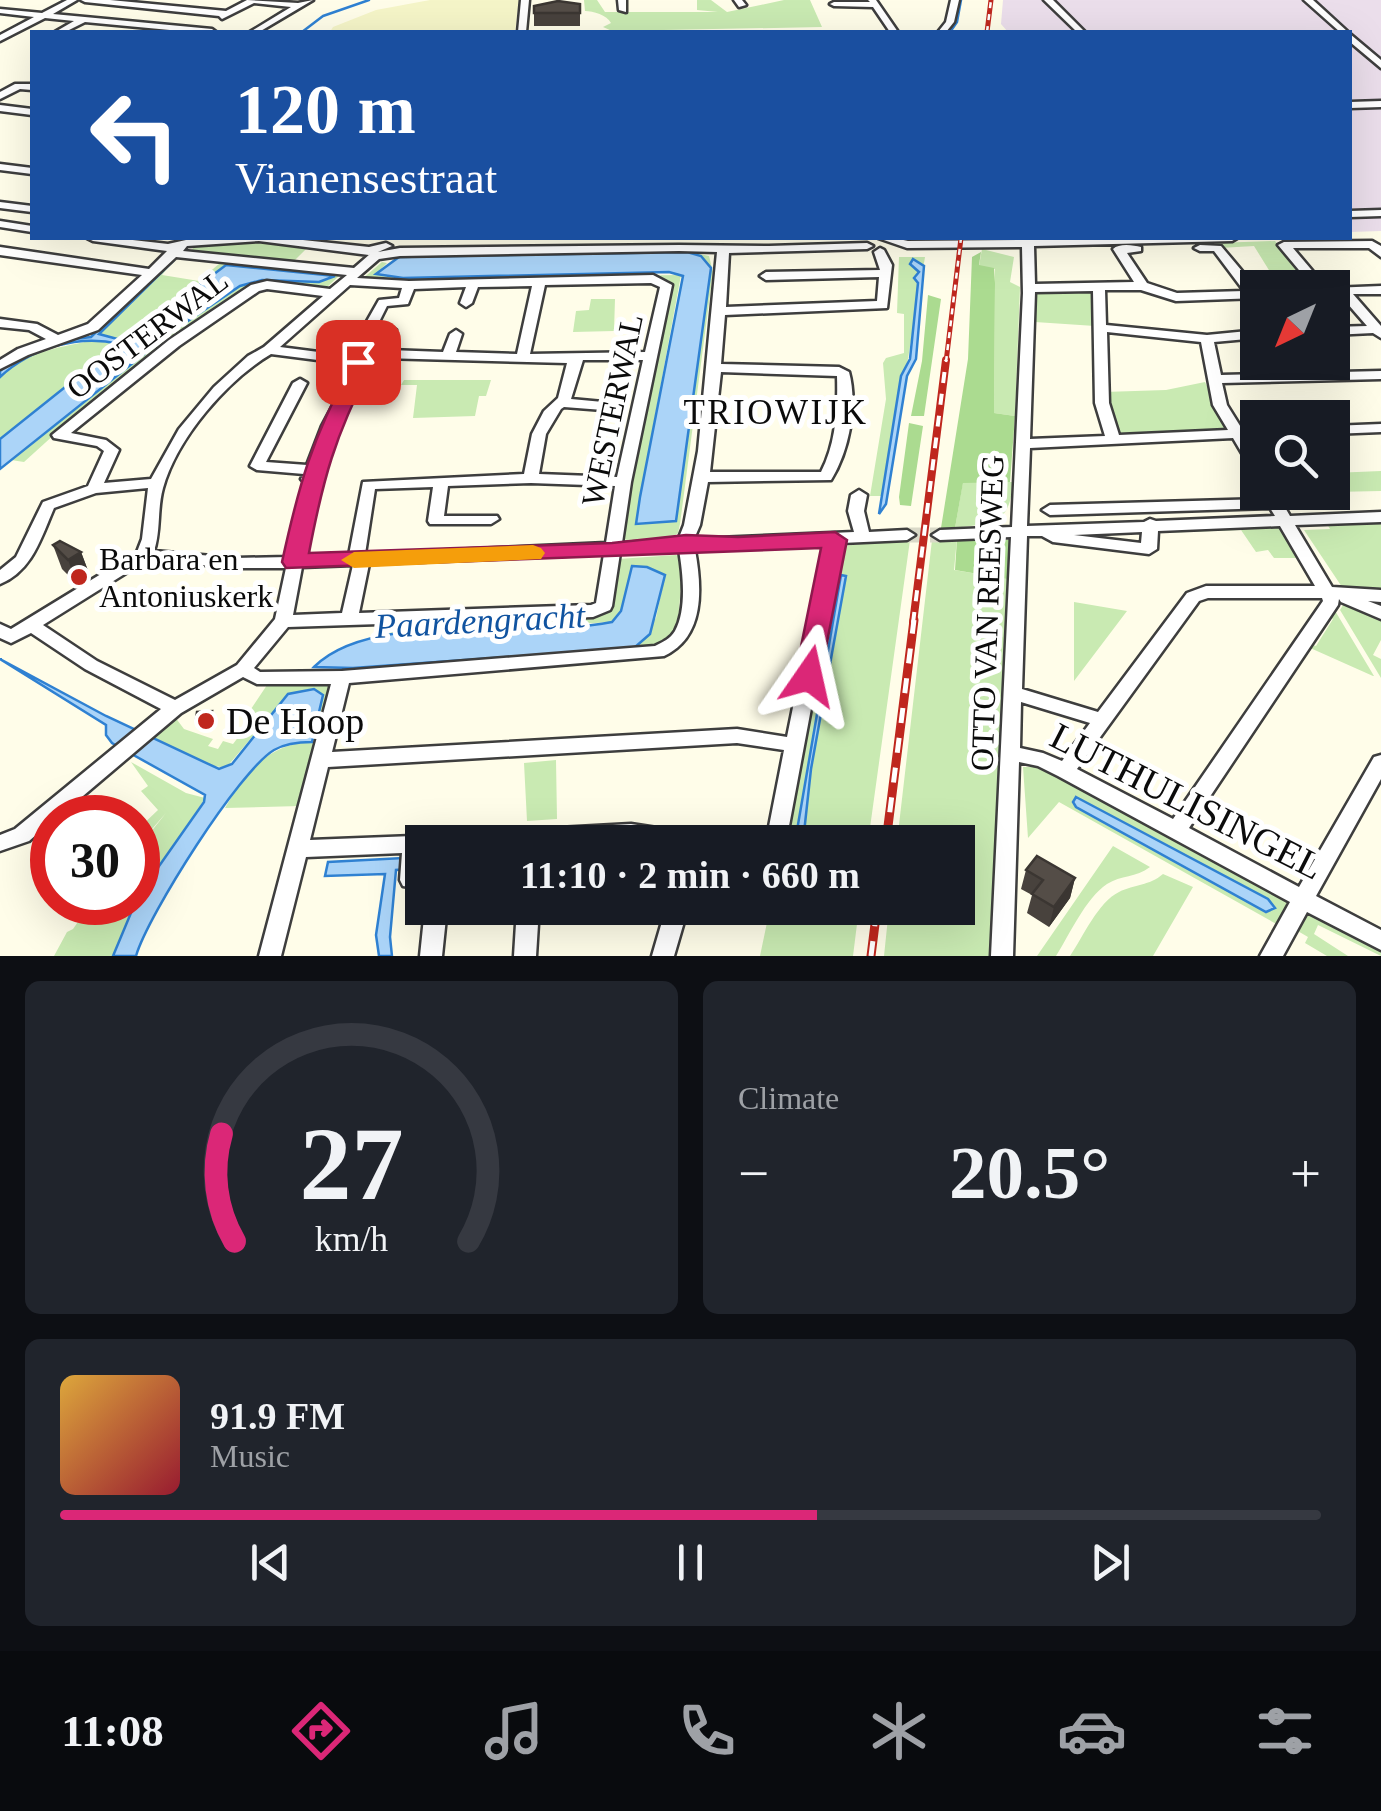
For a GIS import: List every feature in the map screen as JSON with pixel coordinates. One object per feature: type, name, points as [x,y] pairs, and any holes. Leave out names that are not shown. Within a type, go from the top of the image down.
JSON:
[{"type":"street","points":[[5,35],[73,0]]},
{"type":"street","points":[[84,0],[228,14]]},
{"type":"street","points":[[158,7],[171,0]]},
{"type":"street","points":[[200,30],[253,0],[297,6]]},
{"type":"street","points":[[257,30],[310,0]]},
{"type":"street","points":[[522,30],[524,0]]},
{"type":"street","points":[[944,30],[950,22],[955,0]]},
{"type":"street","points":[[1048,0],[1079,30]]},
{"type":"street","points":[[1308,0],[1341,30]]},
{"type":"street","points":[[834,4],[874,2],[893,30]]},
{"type":"street","points":[[2,13],[188,30]]},
{"type":"street","points":[[63,30],[82,20]]},
{"type":"street","points":[[116,30],[128,24]]},
{"type":"street","points":[[1352,39],[1381,65]]},
{"type":"street","points":[[0,96],[18,86],[30,87]]},
{"type":"street","points":[[1352,104],[1381,104]]},
{"type":"street","points":[[0,108],[30,112]]},
{"type":"street","points":[[0,167],[30,172]]},
{"type":"street","points":[[0,204],[30,206]]},
{"type":"street","points":[[1352,214],[1381,213]]},
{"type":"street","points":[[0,224],[30,229]]},
{"type":"street","points":[[1352,234],[1381,234]]},
{"type":"street","points":[[107,240],[409,285],[539,283],[524,356]]},
{"type":"street","points":[[0,364],[93,327],[186,243],[229,240]]},
{"type":"street","points":[[293,240],[345,243],[372,254]]},
{"type":"street","points":[[986,244],[1070,240]]},
{"type":"street","points":[[144,555],[156,483],[165,463],[214,396],[254,356],[270,350],[372,254],[390,245],[580,244],[723,250],[1030,242]]},
{"type":"street","name":"OTTO VAN REESWEG","points":[[1002,956],[1030,242]]},
{"type":"street","points":[[1306,270],[1284,245],[1372,244],[1381,253]]},
{"type":"street","points":[[720,311],[884,305],[883,245]]},
{"type":"street","points":[[883,245],[894,312]]},
{"type":"street","points":[[1142,286],[1119,249],[1217,248],[1240,276]]},
{"type":"street","points":[[243,669],[257,678],[342,678],[658,652],[676,643],[685,628],[689,575],[686,542],[692,534],[714,368],[723,250]]},
{"type":"street","points":[[0,251],[151,272]]},
{"type":"street","points":[[766,276],[885,272]]},
{"type":"street","points":[[834,273],[839,288]]},
{"type":"street","name":"WESTERWAL","points":[[349,618],[600,610],[604,606],[623,482],[666,286],[653,279],[539,283]]},
{"type":"street","points":[[1029,280],[1142,286],[1176,297],[1240,295]]},
{"type":"street","points":[[466,304],[473,284]]},
{"type":"street","points":[[381,354],[390,330],[368,330],[383,302],[404,301],[409,285]]},
{"type":"street","points":[[1099,286],[1102,403],[1113,440]]},
{"type":"street","name":"OOSTERWAL","points":[[94,489],[112,450],[100,443],[59,435],[174,343],[255,288],[331,293]]},
{"type":"street","points":[[1350,291],[1381,290]]},
{"type":"street","points":[[1350,303],[1379,331]]},
{"type":"street","points":[[376,316],[392,316]]},
{"type":"street","points":[[0,323],[32,327],[56,339]]},
{"type":"street","points":[[1101,328],[1207,339],[1240,336]]},
{"type":"street","points":[[1350,330],[1379,331]]},
{"type":"street","points":[[450,354],[456,334]]},
{"type":"street","points":[[1207,339],[1220,405],[1240,440]]},
{"type":"street","points":[[270,350],[358,362],[381,354],[575,359],[651,356]]},
{"type":"street","points":[[531,478],[538,436],[551,407],[564,400],[575,359]]},
{"type":"street","points":[[0,843],[22,835],[175,708],[243,669],[283,621],[288,562],[314,470],[330,426],[360,368],[358,362]]},
{"type":"street","points":[[700,477],[826,478],[842,427],[845,390],[844,375],[839,371],[714,368]]},
{"type":"street","points":[[1215,379],[1381,375]]},
{"type":"street","points":[[300,383],[258,466],[314,470]]},
{"type":"street","points":[[559,402],[604,406]]},
{"type":"street","points":[[1350,429],[1381,428]]},
{"type":"street","points":[[1023,444],[1240,434]]},
{"type":"street","points":[[283,621],[349,618],[368,485],[531,478],[623,482]]},
{"type":"street","points":[[441,482],[436,521],[491,519]]},
{"type":"street","points":[[0,579],[23,560],[48,506],[94,489],[156,483]]},
{"type":"street","points":[[859,496],[856,511],[863,537]]},
{"type":"street","points":[[1050,510],[1240,500]]},
{"type":"street","points":[[1176,831],[1332,601],[1277,510]]},
{"type":"street","points":[[940,535],[1381,517]]},
{"type":"street","points":[[1042,528],[1053,536],[1150,549],[1150,524]]},
{"type":"street","points":[[6,633],[30,625],[144,555],[236,564],[906,535]]},
{"type":"street","points":[[779,825],[835,540]]},
{"type":"street","points":[[1064,771],[1194,597],[1206,592],[1381,596]]},
{"type":"street","points":[[1330,592],[1381,612]]},
{"type":"street","points":[[30,625],[90,665],[175,708]]},
{"type":"street","points":[[270,956],[342,678]]},
{"type":"street","points":[[1014,693],[1103,720]]},
{"type":"street","points":[[320,760],[737,736],[795,745]]},
{"type":"street","name":"LUTHULISINGEL","points":[[1012,754],[1043,760],[1381,942]]},
{"type":"street","points":[[1271,956],[1381,762]]},
{"type":"street","points":[[298,849],[405,859]]},
{"type":"street","points":[[431,956],[434,925]]},
{"type":"street","points":[[525,956],[527,925]]},
{"type":"street","points":[[663,956],[672,925]]},
{"type":"shaded area","points":[[1003,0],[1381,0],[1381,231],[1352,232],[1352,30],[1006,30],[1001,24]]},
{"type":"green space","points":[[430,0],[519,0],[515,30],[331,30],[376,10]]},
{"type":"green space","points":[[584,0],[597,0],[605,12],[718,12],[697,10],[697,0],[711,0],[727,12],[784,0],[810,0],[822,27],[610,30],[603,27],[611,23],[606,18],[585,11]]},
{"type":"green space","points":[[230,241],[308,247],[293,262],[190,251],[197,245]]},
{"type":"green space","points":[[1275,241],[1301,270],[1269,270],[1254,246],[1220,248],[1216,243]]},
{"type":"green space","points":[[982,249],[1014,257],[1010,282],[1020,287],[1015,416],[994,413],[995,269],[979,266]]},
{"type":"green space","points":[[981,252],[979,265],[994,268],[994,413],[1015,416],[1010,482],[963,483],[955,528],[941,528],[968,359],[972,257]]},
{"type":"green space","points":[[695,253],[709,256],[713,272],[680,524],[673,536],[649,541],[620,538],[669,280],[373,284],[361,280],[382,262],[387,263],[380,270],[425,278],[681,275],[640,497],[676,520],[711,268]]},
{"type":"green space","points":[[899,257],[925,257],[885,496],[870,496],[886,399],[883,363],[886,358],[904,353],[904,314],[897,313]]},
{"type":"green space","points":[[172,262],[162,275],[199,281],[220,263],[338,272],[339,276],[325,289],[257,283],[56,433],[24,462],[11,460],[173,331],[240,286],[262,280],[329,280],[332,274],[226,265],[129,338],[121,340],[99,334]]},
{"type":"green space","points":[[1093,291],[1095,326],[1035,322],[1036,292]]},
{"type":"green space","points":[[928,295],[941,299],[924,416],[911,416],[922,361]]},
{"type":"green space","points":[[591,299],[615,299],[614,331],[573,332],[576,311],[589,310]]},
{"type":"green space","points":[[98,339],[120,344],[0,439],[0,377],[34,355]]},
{"type":"green space","points":[[404,380],[491,380],[486,396],[479,396],[475,416],[413,418],[417,385],[401,385]]},
{"type":"green space","points":[[1205,382],[1208,388],[1208,383],[1214,385],[1229,429],[1211,394],[1211,403],[1228,431],[1118,435],[1104,392],[1166,390]]},
{"type":"green space","points":[[909,423],[923,426],[911,506],[900,505],[899,497]]},
{"type":"green space","points":[[1381,471],[1381,491],[1350,492],[1350,472]]},
{"type":"green space","points":[[963,482],[1012,482],[1008,507],[988,523],[955,528]]},
{"type":"green space","points":[[1381,522],[1381,592],[1342,587],[1304,530],[1330,529],[1327,524]]},
{"type":"green space","points":[[1278,526],[1301,558],[1274,558],[1268,550],[1256,552],[1241,530],[1160,533],[1158,551],[1154,551],[1155,529]]},
{"type":"green space","points":[[957,538],[954,570],[1008,579],[995,956],[884,956],[887,925],[975,925],[975,825],[899,825],[932,540]]},
{"type":"green space","points":[[957,539],[1011,540],[1007,579],[955,570]]},
{"type":"green space","points":[[910,540],[870,825],[786,825],[845,546]]},
{"type":"green space","points":[[676,555],[683,558],[678,624],[663,642],[649,647],[625,650],[656,618],[665,575],[633,566],[621,611],[612,622],[376,636],[378,621],[396,620],[396,628],[437,626],[438,618],[519,616],[520,624],[551,623],[552,616],[603,615],[609,609],[618,559]]},
{"type":"green space","points":[[1074,602],[1127,611],[1074,681]]},
{"type":"green space","points":[[1345,602],[1381,620],[1381,640],[1373,655],[1381,659],[1381,678],[1340,610]]},
{"type":"green space","points":[[1334,609],[1374,676],[1308,647],[1316,646],[1333,619],[1325,614]]},
{"type":"green space","points":[[332,684],[300,806],[225,808],[260,762],[283,748],[312,742],[310,689],[288,694],[226,768],[209,765],[153,737],[175,717],[184,729],[213,739],[208,746],[218,749],[223,741],[233,744],[256,714],[249,712],[267,685]]},
{"type":"green space","points":[[556,760],[557,819],[527,821],[524,763]]},
{"type":"green space","points":[[131,762],[186,793],[205,798],[160,868],[160,820],[166,813],[160,820],[160,795],[145,795],[141,791],[148,786]]},
{"type":"green space","points":[[1023,767],[1037,767],[1293,902],[1280,926],[1059,802],[1028,838]],"holes":[[[1076,797],[1268,899],[1266,912],[1076,807]]]},
{"type":"green space","points":[[1113,846],[1150,867],[1099,890],[1056,956],[1037,956]]},
{"type":"green space","points":[[1163,874],[1193,887],[1153,956],[1070,956],[1111,897]]},
{"type":"green space","points":[[1307,907],[1381,946],[1381,956],[1318,925],[1314,934],[1348,956],[1327,956],[1305,943],[1308,937],[1296,930]]},
{"type":"green space","points":[[76,925],[127,925],[113,956],[54,956],[67,932]]},
{"type":"green space","points":[[766,925],[857,925],[853,956],[760,956]]},
{"type":"water","name":"Paardengracht","points":[[687,252],[701,256],[711,268],[676,521],[636,524],[683,276],[669,272],[403,278],[376,274],[399,257]]},
{"type":"water","points":[[913,259],[924,266],[916,359],[907,376],[886,504],[879,514],[901,376],[910,359],[918,283],[914,278],[919,272],[910,264]]},
{"type":"water","points":[[172,262],[99,334],[121,340],[129,338],[226,265],[335,276],[319,282],[262,280],[240,286],[173,331],[0,469],[0,439],[119,344],[72,342],[26,358],[0,377],[0,371],[13,360],[65,340],[91,337]]},
{"type":"water","points":[[632,566],[665,575],[650,634],[634,648],[353,668],[314,667],[340,649],[374,637],[413,631],[612,622],[621,611]]},
{"type":"water","points":[[841,575],[846,576],[811,769],[805,825],[798,825]]},
{"type":"water","points":[[0,659],[106,716],[219,769],[232,764],[288,694],[314,689],[323,695],[312,742],[283,746],[259,763],[218,814],[160,906],[160,865],[205,795],[112,743],[106,735],[106,725]]},
{"type":"water","points":[[1076,797],[1268,899],[1275,908],[1266,912],[1076,807]]},
{"type":"water","points":[[405,858],[405,869],[396,870],[392,956],[379,956],[376,935],[385,874],[325,876],[328,862]]},
{"type":"water","points":[[126,925],[150,925],[136,956],[113,956]]},
{"type":"building","points":[[558,1],[580,4],[580,13],[534,13],[534,6]]},
{"type":"building","points":[[60,541],[81,552],[68,560],[53,545]]},
{"type":"building","points":[[212,711],[210,718],[196,719],[197,712]]},
{"type":"building","points":[[1037,856],[1075,878],[1054,907],[1032,894],[1043,880],[1026,870]]},
{"type":"waterway","points":[[305,30],[323,16],[369,0]]},
{"type":"waterway","points":[[951,30],[961,0]]},
{"type":"tunnel","points":[[907,535],[940,535]]},
{"type":"railway","points":[[987,30],[991,0]]},
{"type":"railway","points":[[946,362],[961,240]]},
{"type":"railway","points":[[913,623],[946,360]]},
{"type":"railway","points":[[888,825],[914,620]]},
{"type":"railway","points":[[871,956],[875,925]]},
{"type":"slow traffic","points":[[354,560],[533,553]]},
{"type":"place","name":"Barbara en Antoniuskerk","points":[[79,577]]},
{"type":"place","name":"De Hoop","points":[[206,721]]},
{"type":"district","name":"TRIOWIJK","points":[[776,412]]},
{"type":"route","points":[[358,362],[360,368],[330,426],[314,470],[294,562],[612,550],[670,547],[686,542],[835,540],[809,676]]}]
